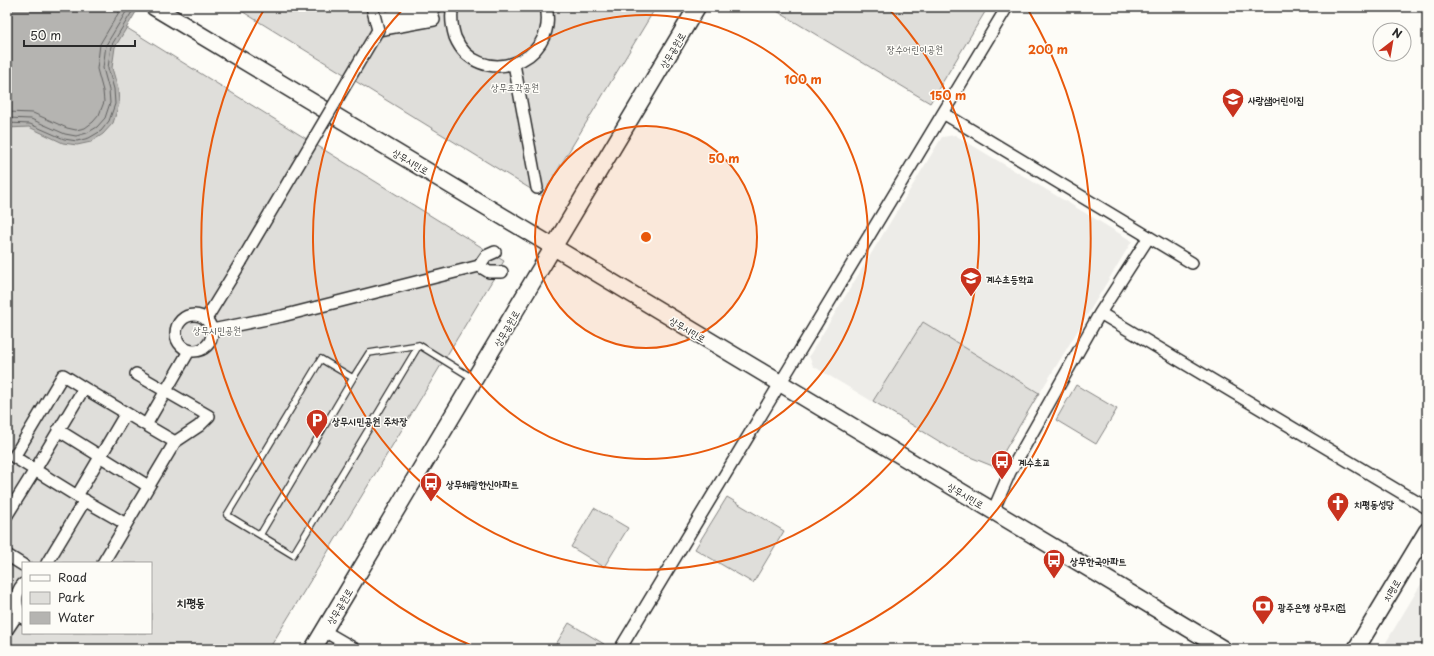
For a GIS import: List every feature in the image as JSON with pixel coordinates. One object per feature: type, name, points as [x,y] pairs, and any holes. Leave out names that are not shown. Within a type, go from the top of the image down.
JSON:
[{"type":"street","name":"상무시민로","points":[[154,7],[1222,649]]},
{"type":"street","points":[[206,319],[378,30],[372,7]]},
{"type":"street","points":[[384,15],[436,7]]},
{"type":"street","points":[[441,7],[452,11],[452,28],[458,43],[468,55],[482,63],[493,65],[514,64],[528,57],[539,46],[546,31],[548,16],[546,7]]},
{"type":"street","name":"상무공원로","points":[[314,649],[697,7]]},
{"type":"street","points":[[620,649],[1007,7]]},
{"type":"street","points":[[378,30],[434,20],[432,14],[384,15]]},
{"type":"street","points":[[514,64],[537,188]]},
{"type":"street","points":[[943,114],[1192,263]]},
{"type":"street","points":[[993,511],[1010,472],[1100,313],[1149,237]]},
{"type":"street","points":[[212,330],[282,316],[479,266],[486,256],[495,252]]},
{"type":"street","points":[[479,266],[489,272],[502,272]]},
{"type":"street","points":[[1100,313],[1427,508]]},
{"type":"street","points":[[190,316],[201,316],[206,319],[212,330],[211,342],[207,347],[201,351],[189,351],[179,344],[176,338],[177,327],[184,318],[190,316]]},
{"type":"street","points":[[146,425],[189,351]]},
{"type":"street","points":[[104,562],[175,442],[200,426],[209,416],[136,374]]},
{"type":"street","points":[[126,524],[34,470],[10,459],[63,375],[175,442]]},
{"type":"street","points":[[7,515],[84,388]]},
{"type":"street","points":[[48,562],[81,498],[100,456],[126,413]]},
{"type":"street","points":[[58,430],[148,486]]},
{"type":"street","name":"치평로","points":[[1356,649],[1427,531]]},
{"type":"street","points":[[7,555],[22,564]]},
{"type":"street","points":[[7,630],[21,615],[16,604],[16,595],[22,586]]},
{"type":"street","points":[[324,631],[355,649]]},
{"type":"lane","points":[[353,378],[321,359],[227,515],[293,555],[419,345]]},
{"type":"lane","points":[[260,535],[369,352],[419,345],[476,379]]},
{"type":"shaded area","name":"계수초등학교","points":[[955,135],[1132,241],[995,467],[955,451],[813,366],[809,356],[942,137]]},
{"type":"shaded area","points":[[1427,574],[1427,649],[1382,649]]},
{"type":"green space","name":"상무시민공원","points":[[7,7],[93,7],[504,261],[269,649],[7,649]]},
{"type":"green space","name":"상무조각공원","points":[[235,7],[656,7],[542,196]]},
{"type":"green space","name":"장수어린이공원","points":[[770,7],[988,7],[930,103]]},
{"type":"green space","points":[[923,322],[1039,393],[995,467],[955,451],[873,401]]},
{"type":"green space","points":[[1076,385],[1117,409],[1096,444],[1056,420]]},
{"type":"green space","points":[[727,497],[784,531],[753,583],[695,549]]},
{"type":"green space","points":[[594,508],[628,528],[604,567],[571,547]]},
{"type":"green space","points":[[569,623],[604,644],[600,649],[553,649]]},
{"type":"water","points":[[7,7],[139,7],[115,47],[112,68],[118,89],[119,104],[113,123],[103,134],[91,142],[77,145],[63,143],[29,127],[7,128]]},
{"type":"place","name":"사랑샘어린이집","points":[[1233,118]]},
{"type":"place","name":"계수초등학교","points":[[971,298]]},
{"type":"place","name":"상무시민공원 주차장","points":[[317,440]]},
{"type":"place","name":"계수초교","points":[[1002,480]]},
{"type":"place","name":"상무해광한신아파트","points":[[431,502]]},
{"type":"place","name":"치평동성당","points":[[1338,522]]},
{"type":"place","name":"상무한국아파트","points":[[1054,580]]},
{"type":"place","name":"광주은행 상무지점","points":[[1263,626]]},
{"type":"district","name":"치평동","points":[[191,602]]}]
